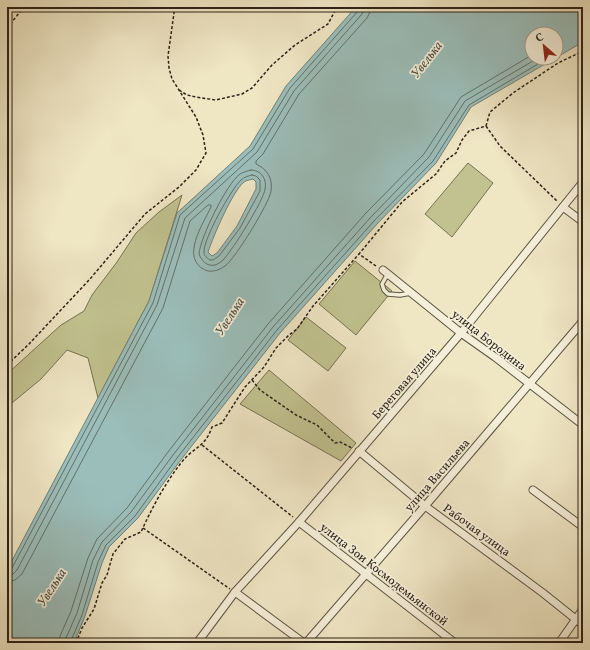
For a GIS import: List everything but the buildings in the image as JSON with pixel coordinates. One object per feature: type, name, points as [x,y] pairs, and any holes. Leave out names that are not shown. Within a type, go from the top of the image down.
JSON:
[{"type":"street","name":"Береговая улица","points":[[197,643],[235,592],[299,522],[461,333],[583,182]]},
{"type":"street","points":[[563,207],[583,222]]},
{"type":"street","name":"улица Бородина","points":[[383,270],[461,333],[495,357],[583,425]]},
{"type":"street","name":"улица Васильева","points":[[305,643],[425,506],[583,321]]},
{"type":"street","name":"Рабочая улица","points":[[359,451],[425,506],[543,593],[583,625]]},
{"type":"street","points":[[533,490],[583,527]]},
{"type":"street","name":"улица Зои Космодемьянской","points":[[299,522],[455,643]]},
{"type":"street","points":[[235,592],[305,643]]},
{"type":"street","points":[[559,643],[583,609]]},
{"type":"lane","points":[[391,276],[386,277],[382,284],[384,290],[388,294],[400,295],[412,293]]},
{"type":"path","points":[[7,28],[24,7]]},
{"type":"path","points":[[7,365],[29,344],[90,279],[145,214],[179,187],[196,170],[206,153],[204,136],[196,117],[172,79],[169,68],[168,56],[174,14],[173,7]]},
{"type":"path","points":[[178,89],[187,95],[216,100],[242,94],[252,88],[272,65],[295,45],[328,24],[337,7]]},
{"type":"path","points":[[486,126],[490,112],[513,94],[558,63],[583,51]]},
{"type":"path","points":[[486,126],[500,146],[563,207]]},
{"type":"path","points":[[76,643],[82,628],[94,609],[113,554],[125,539],[141,532],[150,513],[180,464],[190,452],[202,445],[209,436],[212,427],[222,423],[239,393],[264,367],[276,348],[288,335],[297,329],[313,306],[402,202],[436,174],[445,161],[456,153],[462,140],[469,131],[486,126]]},
{"type":"path","points":[[359,254],[383,270]]},
{"type":"path","points":[[252,380],[260,390],[296,415],[317,425],[335,443],[340,442],[359,451]]},
{"type":"path","points":[[202,445],[299,522]]},
{"type":"path","points":[[143,528],[235,592]]},
{"type":"green space","points":[[468,163],[493,183],[452,237],[425,214]]},
{"type":"green space","points":[[182,195],[149,301],[98,398],[88,358],[67,350],[41,379],[7,407],[7,374],[61,325],[84,311],[92,295],[117,262],[136,233],[159,212]]},
{"type":"green space","points":[[355,261],[392,291],[356,335],[319,304]]},
{"type":"green space","points":[[306,317],[346,348],[328,371],[288,340]]},
{"type":"green space","points":[[269,370],[356,443],[341,461],[240,404]]},
{"type":"water","name":"Увелька","points":[[356,7],[583,7],[583,42],[564,53],[564,26],[524,26],[524,66],[541,66],[471,107],[436,163],[377,224],[280,333],[180,461],[138,518],[109,547],[74,643],[7,643],[7,570],[149,301],[177,213],[250,146],[286,86]],"holes":[[[253,179],[256,182],[256,189],[237,226],[217,253],[212,256],[208,252],[218,226],[234,195],[239,187],[247,180]]]}]
